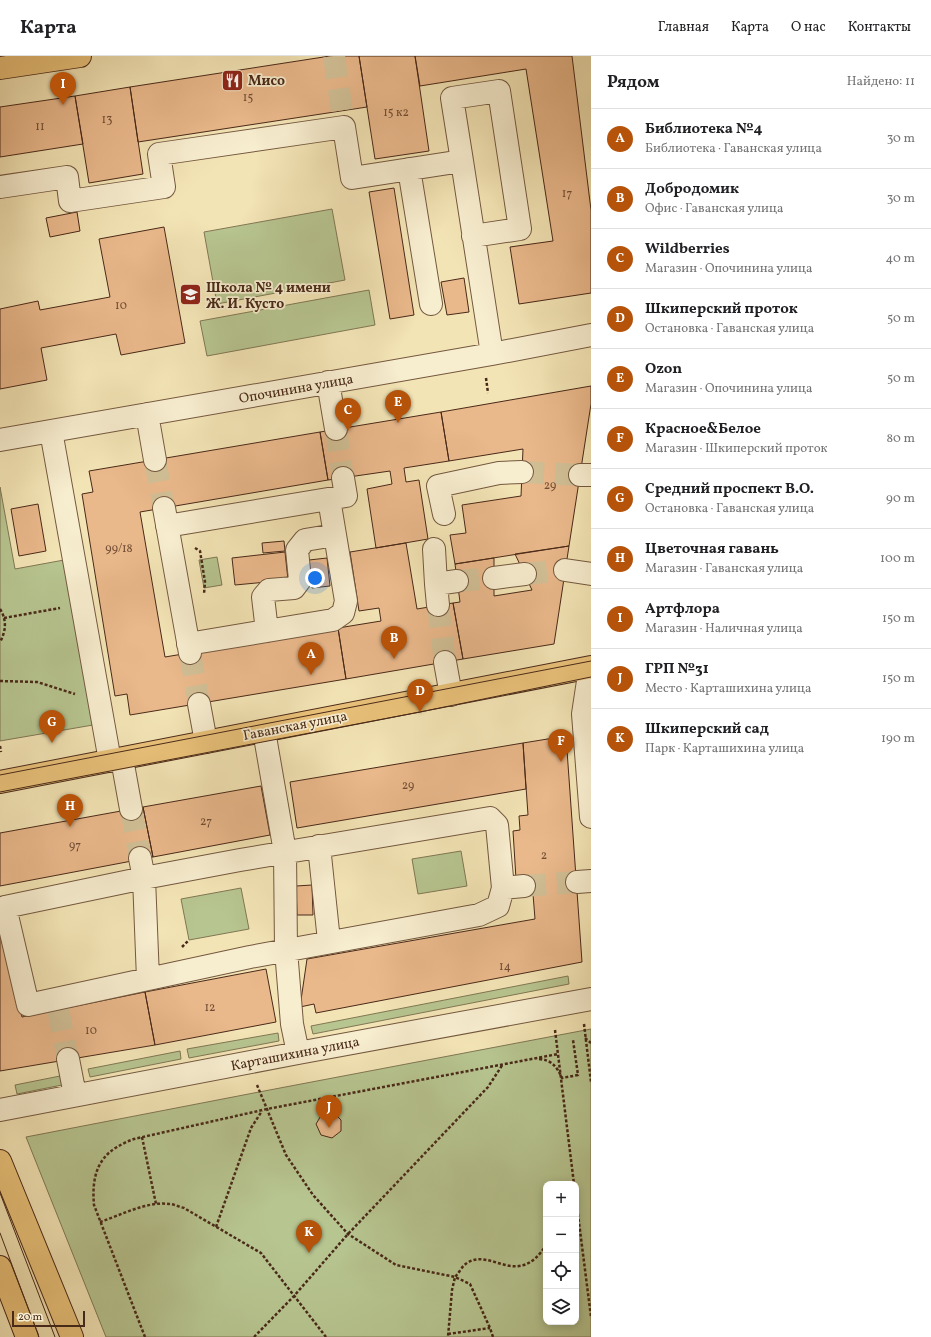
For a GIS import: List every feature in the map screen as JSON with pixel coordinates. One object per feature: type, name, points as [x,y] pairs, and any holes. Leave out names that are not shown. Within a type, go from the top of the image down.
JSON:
[{"type":"main road","points":[[0,68],[80,56]]},
{"type":"main road","name":"Гаванская улица","points":[[0,782],[451,695],[591,664]]},
{"type":"main road","points":[[0,1161],[72,1337]]},
{"type":"main road","points":[[0,1267],[27,1337]]},
{"type":"street","points":[[474,236],[520,229],[500,91],[452,98],[492,354]]},
{"type":"street","points":[[0,187],[67,177],[70,201],[164,188],[159,154],[343,119],[352,178],[462,161]]},
{"type":"street","points":[[410,169],[431,304]]},
{"type":"street","name":"Опочинина улица","points":[[0,440],[492,354],[591,335]]},
{"type":"street","points":[[328,382],[336,430]]},
{"type":"street","points":[[147,414],[155,460]]},
{"type":"street","points":[[51,431],[100,702],[131,809]]},
{"type":"street","points":[[444,514],[438,486],[499,473],[522,472]]},
{"type":"street","points":[[329,499],[346,601],[343,613],[333,620],[267,631],[189,649],[166,517],[346,496],[343,478]]},
{"type":"street","points":[[267,631],[263,597],[269,590],[294,588],[300,580],[297,550],[305,540],[335,535]]},
{"type":"street","points":[[434,549],[438,605]]},
{"type":"street","points":[[565,570],[591,574]]},
{"type":"street","points":[[494,578],[525,574]]},
{"type":"street","points":[[436,584],[457,581]]},
{"type":"street","points":[[445,662],[451,695]]},
{"type":"street","points":[[591,664],[583,714],[591,817]]},
{"type":"street","points":[[199,704],[206,742]]},
{"type":"street","points":[[264,731],[285,852],[286,950],[292,1024],[298,1053]]},
{"type":"street","points":[[490,818],[497,825],[513,887],[498,906],[479,915],[286,950],[148,979],[57,1004],[28,1005],[5,907],[142,868],[285,852],[319,846],[490,818]]},
{"type":"street","points":[[319,846],[329,942]]},
{"type":"street","points":[[142,868],[148,979]]},
{"type":"street","name":"Карташихина улица","points":[[0,1110],[591,999]]},
{"type":"street","points":[[68,1059],[75,1095]]},
{"type":"path","points":[[4,618],[82,604]]},
{"type":"path","points":[[0,609],[4,618],[5,626],[4,634],[0,642]]},
{"type":"path","points":[[0,681],[37,682],[100,702]]},
{"type":"path","points":[[0,746],[1,752]]},
{"type":"path","points":[[584,1023],[591,1082]]},
{"type":"path","points":[[555,1029],[574,1181]]},
{"type":"path","points":[[585,1038],[591,1043]]},
{"type":"path","points":[[562,1078],[578,1075],[573,1040]]},
{"type":"path","points":[[145,1337],[94,1205],[93,1191],[95,1174],[103,1158],[116,1147],[134,1139],[266,1109],[558,1054]]},
{"type":"path","points":[[535,1058],[552,1063],[558,1069],[562,1078]]},
{"type":"path","points":[[254,1337],[294,1296],[348,1234],[488,1087],[503,1064]]},
{"type":"path","points":[[257,1085],[286,1155],[313,1195],[348,1234],[396,1265],[455,1277],[470,1284],[493,1337]]},
{"type":"path","points":[[216,1227],[251,1128],[263,1110]]},
{"type":"path","points":[[142,1137],[156,1204]]},
{"type":"path","points":[[100,1222],[148,1205],[170,1204],[184,1208],[261,1253],[326,1337]]},
{"type":"path","points":[[579,1233],[591,1317]]},
{"type":"path","points":[[490,1328],[448,1336],[452,1290],[455,1277],[466,1263],[476,1259],[514,1267],[525,1265],[534,1260],[543,1250]]},
{"type":"green space","points":[[332,209],[345,280],[217,304],[204,232]]},
{"type":"green space","points":[[369,290],[375,325],[207,356],[200,321]]},
{"type":"green space","points":[[0,487],[15,569],[64,560],[93,725],[0,741]]},
{"type":"green space","points":[[217,557],[222,585],[204,588],[199,560]]},
{"type":"green space","points":[[461,851],[467,886],[418,894],[412,859]]},
{"type":"green space","points":[[241,888],[249,929],[189,940],[181,899]]},
{"type":"green space","points":[[568,976],[569,984],[313,1034],[311,1026]]},
{"type":"green space","points":[[591,1029],[591,1337],[106,1337],[26,1137]]},
{"type":"green space","points":[[278,1033],[279,1041],[189,1058],[187,1049]]},
{"type":"green space","points":[[180,1051],[181,1059],[90,1077],[88,1069]]},
{"type":"green space","points":[[75,1073],[77,1082],[17,1094],[15,1085]]},
{"type":"building","points":[[330,56],[359,56],[367,107],[138,142],[130,87]]},
{"type":"building","points":[[359,56],[415,56],[429,151],[375,159]]},
{"type":"building","points":[[415,56],[572,56],[591,210],[591,293],[519,304],[510,247],[553,241],[526,69],[420,86]]},
{"type":"building","points":[[130,87],[143,174],[89,183],[75,96]]},
{"type":"building","points":[[75,96],[83,144],[0,157],[0,107]]},
{"type":"building","points":[[394,188],[414,315],[390,319],[369,192]]},
{"type":"building","points":[[77,212],[80,231],[50,237],[46,218]]},
{"type":"building","points":[[164,227],[185,343],[121,355],[116,334],[41,348],[47,380],[0,389],[0,309],[38,301],[40,310],[110,297],[99,239]]},
{"type":"building","points":[[464,278],[469,312],[447,315],[441,282]]},
{"type":"building","points":[[591,386],[591,404],[569,546],[455,564],[450,535],[466,533],[462,505],[521,496],[523,449],[449,461],[441,412]]},
{"type":"building","points":[[441,412],[449,461],[404,468],[406,482],[419,480],[428,539],[376,548],[367,489],[392,484],[390,471],[328,480],[320,432]]},
{"type":"building","points":[[320,432],[328,480],[140,512],[165,657],[338,628],[346,679],[130,715],[127,694],[115,696],[82,494],[93,492],[89,471]]},
{"type":"building","points":[[38,504],[46,551],[19,556],[11,509]]},
{"type":"building","points":[[284,541],[285,551],[263,553],[262,543]]},
{"type":"building","points":[[406,543],[417,609],[453,603],[463,659],[346,679],[338,628],[381,621],[379,608],[359,611],[350,552]]},
{"type":"building","points":[[569,546],[554,644],[463,659],[453,603],[460,602],[455,564],[494,558],[494,596],[532,590],[515,554]]},
{"type":"building","points":[[285,552],[288,580],[235,585],[232,558]]},
{"type":"building","points":[[327,558],[330,586],[312,588],[309,560]]},
{"type":"building","points":[[566,736],[582,962],[316,1013],[314,1004],[300,1007],[307,959],[535,919],[533,894],[525,894],[516,879],[513,831],[520,830],[519,816],[528,815],[523,743]]},
{"type":"building","points":[[523,743],[526,789],[297,828],[290,782]]},
{"type":"building","points":[[261,786],[270,835],[153,857],[143,807]]},
{"type":"building","points":[[143,807],[153,857],[0,886],[0,833]]},
{"type":"building","points":[[312,885],[313,915],[297,915],[296,886]]},
{"type":"building","points":[[0,932],[22,1017],[145,992],[155,1045],[0,1071]]},
{"type":"building","points":[[266,969],[276,1022],[155,1045],[145,992]]},
{"type":"building","points":[[333,1112],[341,1120],[341,1131],[332,1138],[321,1135],[316,1124],[322,1114]]},
{"type":"tunnel","points":[[334,56],[342,111]]},
{"type":"tunnel","points":[[336,429],[343,478]]},
{"type":"tunnel","points":[[155,460],[164,508]]},
{"type":"tunnel","points":[[522,472],[580,475]]},
{"type":"tunnel","points":[[525,574],[565,570]]},
{"type":"tunnel","points":[[457,581],[494,578]]},
{"type":"tunnel","points":[[438,605],[445,662]]},
{"type":"tunnel","points":[[190,653],[199,704]]},
{"type":"tunnel","points":[[131,809],[140,858]]},
{"type":"tunnel","points":[[524,886],[577,882]]},
{"type":"tunnel","points":[[58,1009],[68,1059]]},
{"type":"tram line","points":[[0,775],[591,661]]},
{"type":"tram line","points":[[0,792],[420,712],[591,677]]},
{"type":"tram line","points":[[0,1193],[55,1337]]},
{"type":"tram line","points":[[0,1233],[39,1337]]},
{"type":"place","name":"Мисо","points":[[232,80]]},
{"type":"place","name":"Артфлора","points":[[63,105]]},
{"type":"place","name":"Школа № 4 имени Ж. И. Кусто","points":[[190,295]]},
{"type":"place","name":"Ozon","points":[[398,423]]},
{"type":"place","name":"Wildberries","points":[[348,431]]},
{"type":"place","name":"Добродомик","points":[[394,659]]},
{"type":"place","name":"Библиотека №4","points":[[311,675]]},
{"type":"place","name":"Шкиперский проток","points":[[420,712]]},
{"type":"place","name":"Средний проспект В.О.","points":[[52,743]]},
{"type":"place","name":"Красное&Белое","points":[[561,762]]},
{"type":"place","name":"Цветочная гавань","points":[[70,827]]},
{"type":"place","name":"ГРП №31","points":[[329,1128]]},
{"type":"place","name":"Шкиперский сад","points":[[309,1253]]}]
